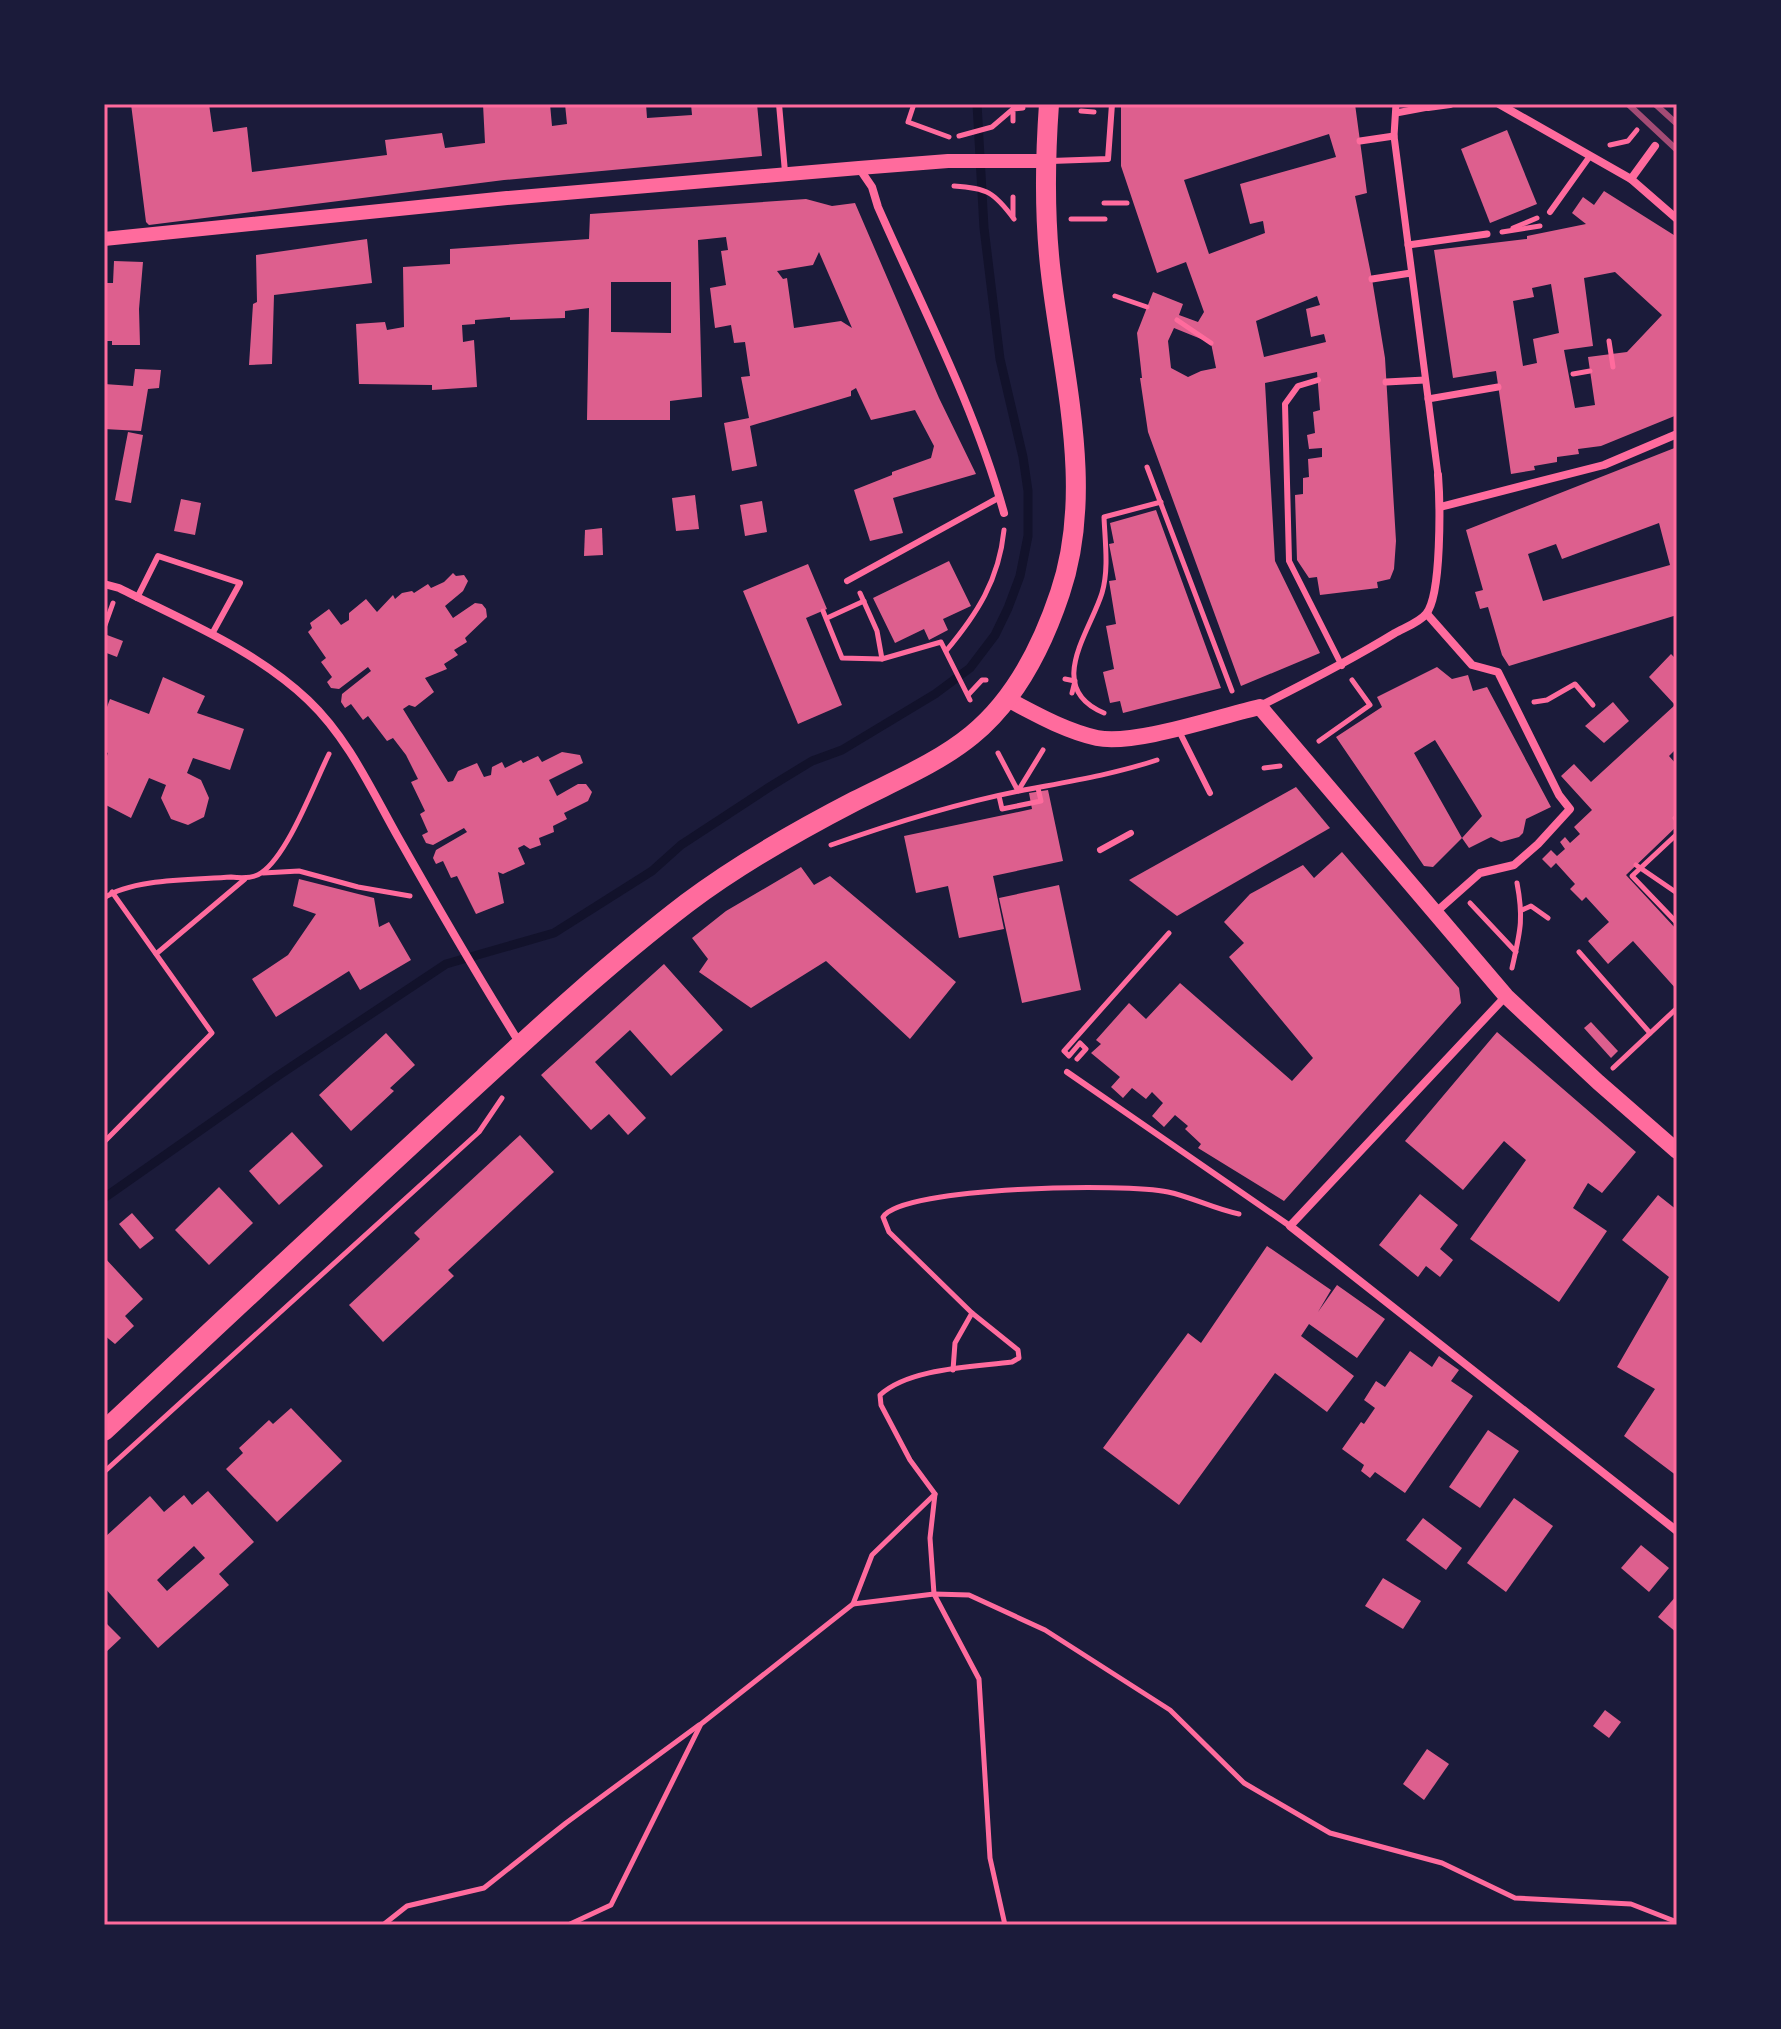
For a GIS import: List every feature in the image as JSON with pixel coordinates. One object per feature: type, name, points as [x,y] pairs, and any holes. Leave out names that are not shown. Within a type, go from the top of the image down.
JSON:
[{"type":"main road","points":[[104,1431],[598,974],[722,877],[953,749],[972,736],[1007,699],[1034,654],[1061,592],[1076,511],[1074,453],[1050,269],[1046,161],[1049,104]]},
{"type":"main road","points":[[1007,699],[1055,725],[1099,739],[1130,739],[1260,707],[1506,996],[1677,1151]]},
{"type":"street","points":[[1260,707],[1342,666],[1427,614],[1433,595],[1440,507],[1438,475],[1394,136],[1396,108],[1450,104]]},
{"type":"street","points":[[1499,104],[1631,179],[1677,219]]},
{"type":"street","points":[[1360,141],[1394,136]]},
{"type":"street","points":[[1631,179],[1655,146]]},
{"type":"street","points":[[104,240],[507,198],[785,174],[948,161],[1046,161]]},
{"type":"street","points":[[859,168],[872,187],[968,412],[1004,513]]},
{"type":"street","points":[[1408,245],[1491,233]]},
{"type":"street","points":[[1372,279],[1411,273]]},
{"type":"street","points":[[1386,382],[1425,380]]},
{"type":"street","points":[[1428,399],[1498,387]]},
{"type":"street","points":[[1440,507],[1604,465],[1677,434]]},
{"type":"street","points":[[104,584],[212,634],[254,658],[306,698],[339,732],[449,927],[521,1044]]},
{"type":"street","points":[[1427,614],[1472,665],[1498,672],[1559,795],[1570,809],[1514,865],[1480,873],[1436,912]]},
{"type":"street","points":[[1506,996],[1290,1226],[1677,1531]]},
{"type":"lane","points":[[779,104],[785,174]]},
{"type":"lane","points":[[1046,161],[1108,159],[1112,104]]},
{"type":"lane","points":[[1550,212],[1590,156]]},
{"type":"lane","points":[[1318,380],[1298,386],[1285,404],[1289,561],[1342,666]]},
{"type":"lane","points":[[850,579],[1000,497]]},
{"type":"lane","points":[[137,598],[158,556],[240,583],[212,634]]},
{"type":"lane","points":[[1177,728],[1210,793]]},
{"type":"lane","points":[[1100,850],[1131,833]]},
{"type":"lane","points":[[1067,1072],[1290,1226]]},
{"type":"path","points":[[914,104],[908,122],[949,137],[992,127],[1013,109],[1023,108]]},
{"type":"path","points":[[1013,109],[1013,121]]},
{"type":"path","points":[[948,185],[972,187],[993,194],[1014,219],[1024,219]]},
{"type":"path","points":[[1013,197],[1014,219]]},
{"type":"path","points":[[1104,203],[1127,203]]},
{"type":"path","points":[[1505,232],[1538,218]]},
{"type":"path","points":[[1070,219],[1105,219]]},
{"type":"path","points":[[1491,233],[1544,226]]},
{"type":"path","points":[[1115,296],[1147,307]]},
{"type":"path","points":[[1177,320],[1211,343]]},
{"type":"path","points":[[1609,341],[1613,367]]},
{"type":"path","points":[[1573,374],[1590,371]]},
{"type":"path","points":[[1147,467],[1233,694]]},
{"type":"path","points":[[1111,716],[1087,703],[1080,694],[1073,660],[1101,595],[1105,577],[1104,517],[1161,502]]},
{"type":"path","points":[[945,652],[969,625],[985,597],[998,563],[1004,513]]},
{"type":"path","points":[[850,579],[877,631],[882,659]]},
{"type":"path","points":[[827,618],[864,601]]},
{"type":"path","points":[[823,611],[842,658],[882,659],[941,642],[968,695],[982,680],[986,680]]},
{"type":"path","points":[[1301,755],[1370,705],[1342,666]]},
{"type":"path","points":[[1065,679],[1075,681]]},
{"type":"path","points":[[1072,693],[1075,681]]},
{"type":"path","points":[[1513,704],[1547,700],[1575,684],[1593,705]]},
{"type":"path","points":[[261,873],[290,838],[339,732]]},
{"type":"path","points":[[1018,791],[1043,750]]},
{"type":"path","points":[[998,753],[1018,791]]},
{"type":"path","points":[[1264,768],[1285,766]]},
{"type":"path","points":[[827,847],[917,815],[1086,778]]},
{"type":"path","points":[[999,796],[1002,809],[1041,801],[1038,788]]},
{"type":"path","points":[[1677,834],[1638,867],[1632,876],[1677,923]]},
{"type":"path","points":[[1459,892],[1517,949],[1522,910],[1514,865]]},
{"type":"path","points":[[1638,867],[1677,893]]},
{"type":"path","points":[[104,898],[112,892],[141,885],[299,871],[358,887],[434,901]]},
{"type":"path","points":[[156,954],[245,878]]},
{"type":"path","points":[[104,1142],[212,1033],[112,892]]},
{"type":"path","points":[[1522,910],[1531,906],[1548,918]]},
{"type":"path","points":[[1067,1072],[1086,1049],[1080,1043],[1069,1056],[1064,1051],[1169,933]]},
{"type":"path","points":[[1579,952],[1650,1033]]},
{"type":"path","points":[[1598,1082],[1677,1008]]},
{"type":"path","points":[[104,1472],[479,1132],[504,1096]]},
{"type":"path","points":[[1005,1925],[990,1858],[979,1679],[934,1594],[930,1538],[935,1494],[910,1460],[881,1405],[880,1395],[888,1387],[905,1380],[1012,1362],[1019,1358],[1018,1350],[972,1313],[889,1232],[883,1217],[892,1207],[911,1202],[1031,1188],[1112,1187],[1168,1192],[1222,1210]]},
{"type":"path","points":[[953,1370],[955,1343],[972,1313]]},
{"type":"path","points":[[383,1925],[407,1906],[484,1888],[566,1823],[701,1724],[853,1604],[872,1555],[935,1494]]},
{"type":"path","points":[[853,1604],[934,1594],[969,1595],[1045,1630],[1170,1710],[1244,1783],[1330,1833],[1442,1863],[1515,1898],[1631,1904],[1677,1922]]},
{"type":"path","points":[[568,1925],[611,1905],[701,1724]]},
{"type":"building","points":[[131,104],[209,104],[213,132],[247,127],[252,172],[387,155],[385,140],[442,133],[445,148],[485,143],[483,104],[550,104],[552,126],[567,124],[565,104],[646,104],[647,118],[692,115],[691,104],[757,104],[762,156],[504,180],[149,225],[146,222]]},
{"type":"building","points":[[1121,104],[1355,104],[1367,193],[1355,196],[1385,358],[1396,541],[1394,569],[1390,579],[1377,582],[1378,588],[1320,595],[1317,577],[1309,578],[1297,560],[1295,495],[1303,494],[1303,478],[1309,477],[1308,459],[1322,457],[1322,448],[1309,449],[1307,435],[1315,433],[1313,412],[1320,410],[1317,372],[1265,383],[1275,561],[1320,653],[1241,686],[1148,432],[1140,378],[1137,333],[1153,292],[1183,304],[1179,315],[1198,322],[1204,312],[1186,262],[1157,273],[1121,166]],"holes":[[[1329,134],[1336,157],[1240,184],[1250,224],[1263,221],[1265,233],[1209,254],[1184,180]],[[1317,296],[1320,305],[1306,309],[1311,337],[1324,334],[1326,342],[1264,357],[1256,321]],[[1174,328],[1211,343],[1216,368],[1188,377],[1171,368],[1168,341]]]},
{"type":"building","points":[[1507,130],[1537,204],[1490,223],[1461,149]]},
{"type":"building","points":[[1604,191],[1677,237],[1677,415],[1601,446],[1578,449],[1579,454],[1557,457],[1557,462],[1534,466],[1535,470],[1511,474],[1496,371],[1453,378],[1434,250],[1527,239],[1527,236],[1586,224],[1572,213],[1583,197],[1594,205]],"holes":[[[1615,272],[1662,315],[1627,352],[1588,357],[1595,405],[1575,408],[1564,350],[1593,346],[1584,278]],[[1551,284],[1559,333],[1533,339],[1537,363],[1523,366],[1513,301],[1534,297],[1532,288]]]},
{"type":"building","points":[[806,199],[832,206],[855,203],[939,398],[976,474],[893,498],[903,533],[870,541],[854,490],[931,458],[934,446],[915,410],[871,420],[856,388],[851,391],[851,396],[750,426],[757,466],[732,471],[724,423],[749,418],[741,377],[750,376],[745,342],[734,343],[731,325],[715,328],[710,288],[726,285],[721,251],[728,250],[726,237],[698,240],[702,397],[670,401],[670,420],[587,420],[589,308],[565,311],[565,318],[510,320],[510,317],[475,320],[475,324],[462,325],[463,342],[474,340],[477,387],[432,390],[432,385],[359,384],[356,324],[385,322],[387,330],[404,327],[403,267],[450,264],[450,249],[589,239],[590,214]],"holes":[[[819,252],[852,328],[841,321],[794,328],[787,278],[783,279],[777,271],[813,265]],[[611,282],[671,282],[671,333],[611,332]]]},
{"type":"building","points":[[367,239],[372,283],[274,295],[272,364],[249,365],[253,304],[257,302],[256,255]]},
{"type":"building","points":[[114,261],[143,262],[140,345],[112,345],[112,341],[104,341],[104,283],[113,283]]},
{"type":"building","points":[[135,369],[161,370],[159,388],[148,389],[141,431],[104,429],[104,384],[133,386]]},
{"type":"building","points":[[128,432],[143,435],[131,503],[115,500]]},
{"type":"building","points":[[1677,447],[1677,615],[1509,666],[1502,655],[1488,607],[1480,609],[1475,592],[1483,590],[1466,530]],"holes":[[[1659,523],[1670,565],[1543,601],[1528,554],[1556,544],[1562,559]]]},
{"type":"building","points":[[695,495],[699,529],[676,531],[672,498]]},
{"type":"building","points":[[181,499],[201,503],[195,535],[174,531]]},
{"type":"building","points":[[762,501],[767,532],[745,536],[740,505]]},
{"type":"building","points":[[1156,510],[1221,688],[1123,713],[1120,701],[1110,703],[1103,672],[1114,669],[1106,626],[1116,624],[1109,581],[1116,580],[1109,544],[1114,543],[1110,523]]},
{"type":"building","points":[[602,528],[603,555],[584,556],[585,530]]},
{"type":"building","points":[[949,561],[971,606],[943,619],[948,630],[929,640],[924,629],[895,643],[873,598]]},
{"type":"building","points":[[808,564],[827,609],[806,618],[842,705],[798,724],[743,591]]},
{"type":"building","points":[[453,573],[456,576],[464,575],[468,581],[463,591],[445,606],[453,618],[475,603],[482,604],[487,617],[465,638],[467,642],[454,650],[458,655],[444,664],[447,669],[425,678],[434,692],[415,707],[409,705],[403,709],[448,782],[453,781],[458,771],[477,763],[484,777],[491,775],[492,767],[502,762],[505,768],[538,756],[542,762],[562,752],[580,755],[583,763],[549,780],[557,796],[578,784],[586,784],[592,792],[588,801],[564,813],[567,819],[553,826],[554,832],[539,838],[541,845],[530,849],[524,845],[518,848],[525,864],[503,874],[498,872],[504,903],[476,914],[457,876],[451,878],[443,861],[436,864],[433,858],[436,850],[467,832],[464,828],[433,845],[426,843],[422,835],[428,832],[420,814],[425,811],[411,782],[418,779],[406,755],[393,738],[387,741],[368,716],[363,720],[351,704],[345,708],[341,702],[342,694],[371,671],[368,667],[339,689],[331,688],[327,682],[332,677],[321,662],[326,658],[308,632],[312,628],[310,623],[329,609],[341,625],[349,620],[349,613],[366,599],[377,612],[393,595],[395,599],[402,593],[414,593],[428,584],[431,588]]},
{"type":"building","points":[[107,635],[123,641],[117,657],[104,652]]},
{"type":"building","points":[[1671,654],[1677,660],[1677,748],[1669,756],[1677,765],[1677,826],[1626,875],[1677,930],[1677,990],[1633,941],[1608,964],[1588,941],[1609,922],[1586,897],[1582,901],[1570,889],[1575,884],[1556,863],[1551,868],[1542,859],[1551,850],[1557,856],[1565,849],[1560,842],[1565,837],[1570,843],[1580,834],[1574,827],[1592,810],[1561,776],[1574,764],[1591,782],[1675,705],[1649,677]]},
{"type":"building","points":[[1437,667],[1452,679],[1468,675],[1473,691],[1487,687],[1551,807],[1526,819],[1519,837],[1501,842],[1491,837],[1469,848],[1462,838],[1433,867],[1424,866],[1336,737],[1382,707],[1377,697]],"holes":[[[1435,740],[1482,816],[1462,838],[1414,753]]]},
{"type":"building","points":[[163,677],[205,696],[197,713],[244,729],[230,770],[193,758],[187,773],[201,780],[209,798],[204,817],[188,825],[171,819],[161,798],[166,785],[149,778],[131,818],[104,804],[104,765],[108,753],[104,751],[104,715],[110,699],[149,714]]},
{"type":"building","points":[[1613,702],[1629,721],[1604,743],[1585,726]]},
{"type":"building","points":[[1296,787],[1330,828],[1177,916],[1129,880]]},
{"type":"building","points":[[1048,790],[1063,861],[993,876],[1004,929],[959,938],[948,886],[916,893],[904,836],[1032,809],[1029,793]]},
{"type":"building","points":[[1342,852],[1459,988],[1461,1003],[1284,1201],[1198,1148],[1201,1144],[1175,1115],[1164,1127],[1152,1116],[1163,1103],[1152,1092],[1146,1099],[1132,1088],[1123,1098],[1111,1087],[1120,1077],[1091,1053],[1101,1044],[1096,1040],[1129,1003],[1146,1019],[1180,983],[1292,1081],[1313,1058],[1229,957],[1244,943],[1224,922],[1250,894],[1303,865],[1314,878]]},
{"type":"building","points":[[801,867],[814,885],[830,876],[956,982],[910,1039],[826,961],[751,1008],[699,972],[708,959],[692,938],[726,911]]},
{"type":"building","points":[[299,879],[374,898],[379,927],[389,922],[411,960],[360,990],[349,971],[276,1017],[252,979],[288,955],[316,914],[293,906]]},
{"type":"building","points":[[1059,885],[1081,990],[1022,1003],[999,898]]},
{"type":"building","points":[[664,964],[723,1030],[671,1076],[630,1030],[595,1062],[646,1118],[628,1135],[609,1114],[591,1130],[541,1075]]},
{"type":"building","points":[[1591,1022],[1618,1051],[1611,1058],[1584,1028]]},
{"type":"building","points":[[1497,1032],[1636,1152],[1602,1193],[1588,1183],[1573,1208],[1607,1231],[1559,1302],[1470,1239],[1526,1160],[1504,1141],[1463,1190],[1405,1141]]},
{"type":"building","points":[[386,1033],[415,1065],[390,1088],[394,1091],[351,1131],[319,1095]]},
{"type":"building","points":[[292,1132],[323,1166],[279,1205],[249,1171]]},
{"type":"building","points":[[520,1135],[554,1172],[448,1270],[454,1276],[383,1342],[349,1305],[420,1239],[414,1233]]},
{"type":"building","points":[[219,1187],[253,1223],[209,1265],[175,1230]]},
{"type":"building","points":[[1420,1194],[1458,1225],[1440,1249],[1453,1260],[1440,1277],[1426,1266],[1418,1277],[1379,1245]]},
{"type":"building","points":[[1658,1195],[1677,1210],[1677,1476],[1624,1436],[1655,1389],[1617,1367],[1669,1277],[1622,1240]]},
{"type":"building","points":[[132,1213],[154,1238],[140,1249],[119,1224]]},
{"type":"building","points":[[1267,1246],[1331,1290],[1318,1312],[1337,1285],[1385,1319],[1357,1358],[1309,1324],[1301,1336],[1354,1376],[1327,1412],[1275,1373],[1179,1505],[1103,1448],[1188,1333],[1201,1343]]},
{"type":"building","points":[[104,1257],[143,1299],[125,1316],[134,1326],[115,1344],[104,1335]]},
{"type":"building","points":[[1410,1351],[1432,1367],[1439,1356],[1459,1370],[1451,1381],[1473,1396],[1405,1493],[1375,1472],[1370,1478],[1361,1471],[1364,1465],[1342,1449],[1375,1408],[1364,1400],[1376,1381],[1385,1387]]},
{"type":"building","points":[[291,1408],[342,1461],[277,1522],[226,1469],[243,1453],[239,1448],[269,1420],[273,1424]]},
{"type":"building","points":[[1488,1430],[1519,1451],[1480,1508],[1449,1487]]},
{"type":"building","points":[[208,1491],[254,1542],[219,1574],[229,1585],[158,1648],[104,1587],[104,1538],[150,1496],[164,1512],[184,1495],[192,1505]],"holes":[[[194,1546],[205,1558],[167,1591],[157,1580]]]},
{"type":"building","points":[[1514,1498],[1553,1526],[1506,1592],[1467,1563]]},
{"type":"building","points":[[1423,1518],[1462,1548],[1446,1570],[1406,1540]]},
{"type":"building","points":[[1641,1545],[1669,1568],[1649,1592],[1621,1568]]},
{"type":"building","points":[[1383,1578],[1421,1601],[1403,1629],[1365,1606]]},
{"type":"building","points":[[1677,1595],[1677,1633],[1658,1617]]},
{"type":"building","points":[[104,1621],[121,1638],[104,1654]]},
{"type":"building","points":[[1605,1710],[1621,1722],[1609,1738],[1593,1726]]},
{"type":"building","points":[[1427,1749],[1449,1764],[1424,1800],[1403,1784]]},
{"type":"waterway","points":[[104,1198],[279,1075],[446,964],[554,933],[652,871],[681,845],[771,786],[812,761],[842,750],[935,694],[970,668],[995,635],[1008,608],[1020,576],[1028,536],[1028,491],[1000,359],[984,228],[977,104]]},
{"type":"railway","points":[[1628,104],[1677,150]]},
{"type":"railway","points":[[1655,104],[1677,124]]}]
